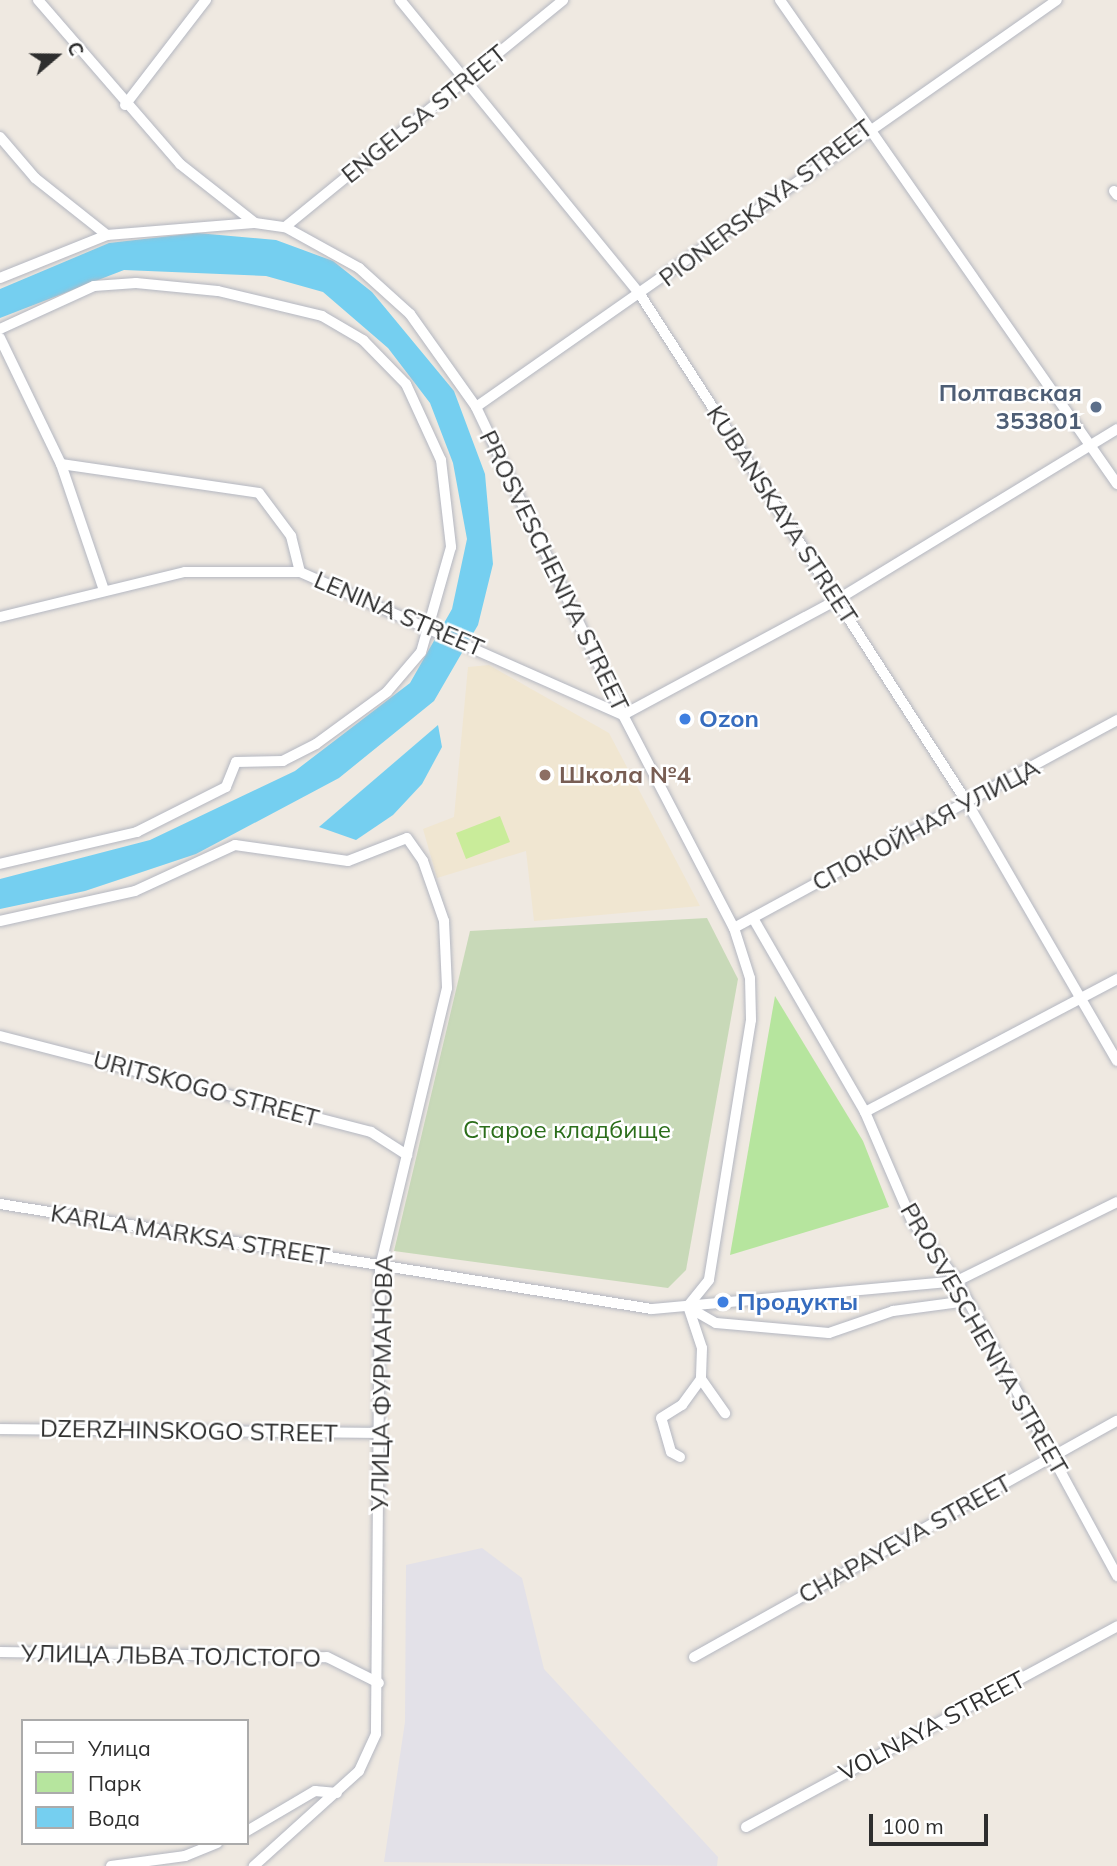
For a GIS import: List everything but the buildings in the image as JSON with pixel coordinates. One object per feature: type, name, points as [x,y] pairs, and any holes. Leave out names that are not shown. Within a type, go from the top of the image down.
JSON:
[{"type":"street","name":"PROSVESCHENIYA STREET","points":[[38,0],[125,105],[180,164],[255,223],[285,228],[359,268],[410,314],[476,407],[623,715],[734,928],[750,978],[751,1020],[709,1280],[688,1306]]},
{"type":"street","points":[[125,105],[206,0]]},
{"type":"street","name":"KUBANSKAYA STREET","points":[[400,0],[641,296],[968,804],[1117,1062]]},
{"type":"street","name":"ENGELSA STREET","points":[[285,228],[563,0]]},
{"type":"street","points":[[780,0],[1093,444],[1117,484]]},
{"type":"street","name":"PIONERSKAYA STREET","points":[[476,407],[641,296],[869,126],[1057,0]]},
{"type":"street","points":[[0,137],[35,178],[107,235]]},
{"type":"street","points":[[0,278],[107,235],[255,223]]},
{"type":"street","points":[[0,329],[94,286],[136,283],[218,291],[322,316],[363,340],[406,384],[441,460],[451,547],[432,627],[421,652],[387,691],[316,744],[283,761],[236,762],[226,787],[137,832],[0,864]]},
{"type":"street","points":[[0,338],[61,464],[104,590]]},
{"type":"street","points":[[623,715],[837,600],[1117,429]]},
{"type":"street","points":[[61,464],[259,493],[291,536],[300,572]]},
{"type":"street","name":"LENINA STREET","points":[[0,617],[185,572],[300,572],[432,627],[623,715]]},
{"type":"street","name":"СПОКОЙНАЯ УЛИЦА","points":[[734,928],[968,804],[1117,720]]},
{"type":"street","name":"УЛИЦА ФУРМАНОВА","points":[[0,921],[135,891],[235,845],[348,861],[407,838],[423,861],[444,921],[447,988],[380,1267],[379,1683],[376,1734],[359,1771],[337,1793]]},
{"type":"street","name":"PROSVESCHENIYA STREET","points":[[753,918],[865,1112],[912,1221],[957,1281],[1117,1576]]},
{"type":"street","points":[[865,1112],[1117,979]]},
{"type":"street","name":"URITSKOGO STREET","points":[[0,1036],[372,1132],[407,1155]]},
{"type":"street","points":[[957,1281],[1117,1202]]},
{"type":"street","name":"KARLA MARKSA STREET","points":[[0,1204],[652,1309],[957,1281]]},
{"type":"street","points":[[688,1306],[716,1323],[830,1333],[893,1311],[967,1301]]},
{"type":"street","points":[[680,1457],[671,1452],[661,1419],[682,1405],[701,1379],[702,1348],[688,1306]]},
{"type":"street","points":[[701,1379],[725,1413]]},
{"type":"street","name":"CHAPAYEVA STREET","points":[[694,1657],[1117,1421]]},
{"type":"street","name":"DZERZHINSKOGO STREET","points":[[0,1429],[379,1433]]},
{"type":"street","name":"VOLNAYA STREET","points":[[746,1827],[1117,1626]]},
{"type":"street","name":"УЛИЦА ЛЬВА ТОЛСТОГО","points":[[0,1652],[327,1657],[379,1683]]},
{"type":"street","points":[[248,1830],[315,1791],[337,1793]]},
{"type":"street","points":[[254,1866],[337,1793]]},
{"type":"street","points":[[111,1866],[185,1856],[212,1845]]},
{"type":"shaded area","name":"Школа №4","points":[[489,665],[609,733],[700,906],[534,921],[526,851],[437,878],[423,829],[454,817],[468,667]]},
{"type":"shaded area","points":[[482,1548],[522,1578],[544,1669],[718,1857],[717,1866],[384,1862],[405,1722],[406,1565]]},
{"type":"green space","points":[[500,816],[510,842],[466,859],[456,833]]},
{"type":"green space","name":"Старое кладбище","points":[[707,918],[738,979],[686,1270],[668,1288],[394,1251],[470,931]]},
{"type":"green space","points":[[775,996],[863,1141],[889,1207],[730,1255]]},
{"type":"water","points":[[197,233],[276,240],[333,261],[372,292],[454,391],[485,474],[493,564],[478,625],[434,701],[339,778],[196,854],[85,891],[0,909],[0,879],[150,840],[295,771],[410,683],[452,609],[467,539],[453,463],[430,403],[388,348],[323,292],[266,276],[124,270],[0,318],[0,289],[109,243]]},
{"type":"water","points":[[438,725],[442,747],[422,784],[393,815],[356,840],[319,827]]},
{"type":"place","name":"Полтавская 353801","points":[[1096,407]]},
{"type":"place","name":"Ozon","points":[[685,719]]},
{"type":"place","name":"Школа №4","points":[[545,775]]},
{"type":"place","name":"Продукты","points":[[723,1302]]}]
